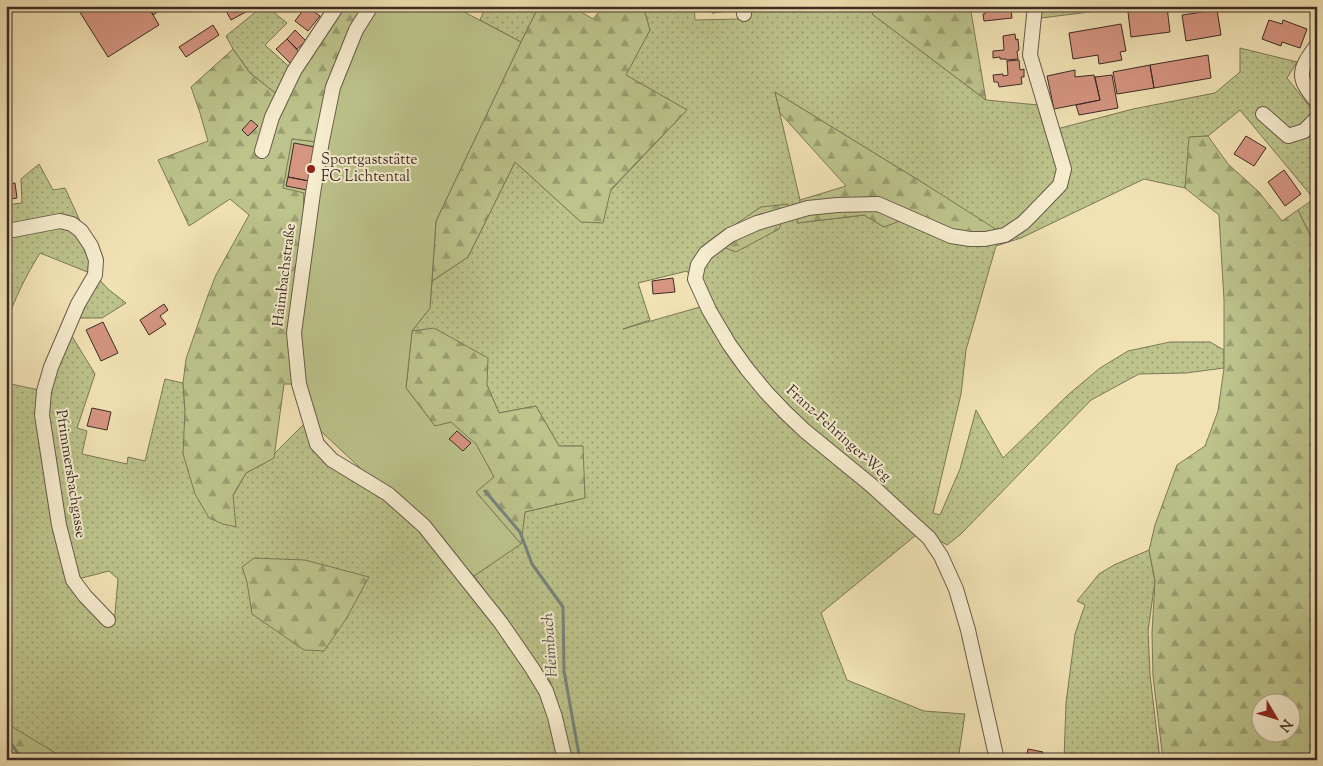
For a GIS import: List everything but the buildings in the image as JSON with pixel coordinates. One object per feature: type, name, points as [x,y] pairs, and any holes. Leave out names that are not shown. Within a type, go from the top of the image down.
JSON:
[{"type":"street","points":[[262,151],[272,117],[294,72],[337,6]]},
{"type":"street","name":"Haimbachstraße","points":[[370,6],[356,30],[333,87],[322,141],[294,333],[299,384],[317,444],[332,460],[388,494],[424,526],[501,623],[546,691],[555,717],[565,760]]},
{"type":"street","name":"Franz-Fehringer-Weg","points":[[996,760],[968,630],[956,589],[941,556],[929,538],[871,485],[805,431],[785,412],[747,369],[729,344],[709,310],[695,279],[698,266],[706,253],[730,235],[757,223],[808,208],[878,204],[951,236],[970,239],[1005,236],[1023,223],[1060,184],[1064,169],[1030,55],[1035,6]]},
{"type":"street","points":[[1317,45],[1305,61],[1301,79],[1317,102]]},
{"type":"street","points":[[1263,114],[1288,136],[1304,131],[1317,118]]},
{"type":"street","name":"Pfrimmersbachgasse","points":[[6,229],[13,230],[60,221],[72,224],[81,231],[91,246],[96,260],[95,275],[78,304],[51,367],[44,391],[42,415],[60,524],[73,580],[90,602],[108,620]]},
{"type":"green space","points":[[263,6],[266,6],[287,23],[265,45],[294,71],[284,100],[250,73],[226,36]]},
{"type":"green space","points":[[342,6],[371,6],[316,142],[292,139],[304,193],[299,384],[284,384],[274,458],[246,473],[233,495],[236,527],[209,518],[195,494],[183,454],[185,411],[183,383],[186,359],[208,295],[216,275],[249,215],[230,199],[189,226],[158,160],[208,141],[191,87],[233,49],[250,73],[284,100]]},
{"type":"green space","points":[[371,6],[453,6],[521,42],[436,221],[430,308],[412,331],[406,388],[435,426],[451,422],[476,444],[494,477],[476,492],[521,544],[474,576],[420,518],[373,480],[310,421],[299,384],[304,193],[283,188],[292,139],[316,142]]},
{"type":"green space","points":[[486,6],[539,6],[521,42],[480,20]]},
{"type":"green space","points":[[539,6],[571,6],[593,19],[604,6],[643,6],[650,30],[626,75],[687,110],[611,189],[603,223],[581,222],[515,162],[468,257],[432,281],[436,221]]},
{"type":"green space","points":[[643,6],[694,6],[695,20],[739,19],[744,14],[744,6],[879,6],[872,14],[986,100],[1038,105],[1053,130],[1133,109],[1215,93],[1240,72],[1240,48],[1297,62],[1287,78],[1317,116],[1317,148],[1315,150],[1317,154],[1317,250],[1298,210],[1314,199],[1240,110],[1208,136],[1190,137],[1185,188],[1144,179],[1021,238],[996,246],[966,350],[961,394],[933,513],[940,515],[960,469],[976,410],[1003,458],[1069,394],[1100,368],[1128,351],[1170,342],[1210,342],[1224,350],[1224,368],[1186,373],[1139,374],[1091,400],[961,534],[947,545],[937,539],[768,402],[901,516],[916,535],[821,613],[847,680],[924,711],[965,714],[958,760],[573,760],[550,681],[474,576],[520,544],[525,512],[585,498],[582,446],[559,446],[536,406],[499,413],[487,385],[412,331],[430,308],[432,281],[468,257],[515,162],[581,222],[687,110],[625,75],[650,30]],"holes":[[[775,92],[928,186],[884,227],[865,215],[798,223],[800,200]],[[687,271],[707,305],[623,329],[650,320],[638,283]]]},
{"type":"green space","points":[[879,6],[970,6],[986,100],[872,14]]},
{"type":"green space","points":[[1035,6],[1138,6],[1033,19]]},
{"type":"green space","points":[[775,92],[1005,235],[983,245],[903,220],[884,227],[864,215],[797,223],[800,200],[846,186],[780,113]]},
{"type":"green space","points":[[1208,136],[1228,164],[1259,192],[1282,221],[1298,210],[1317,250],[1317,760],[1163,760],[1153,676],[1152,633],[1155,581],[1149,550],[1155,525],[1177,465],[1205,446],[1218,411],[1224,368],[1224,300],[1219,215],[1185,188],[1189,137]]},
{"type":"green space","points":[[39,164],[53,190],[65,188],[80,221],[95,275],[40,253],[21,288],[6,325],[6,205],[22,203],[21,179]]},
{"type":"green space","points":[[788,204],[779,229],[736,252],[723,247],[724,232],[761,207]]},
{"type":"green space","points":[[95,275],[108,289],[126,303],[102,318],[72,318]]},
{"type":"green space","points":[[67,328],[95,374],[77,428],[87,431],[82,454],[127,464],[128,457],[145,461],[165,379],[183,383],[185,411],[234,494],[246,473],[265,463],[304,424],[316,451],[393,501],[425,531],[541,687],[563,760],[6,760],[6,383],[44,391]],"holes":[[[109,571],[118,579],[114,625],[107,626],[74,580]]]},
{"type":"green space","points":[[434,328],[488,358],[487,385],[499,413],[536,406],[559,446],[583,446],[585,498],[525,512],[521,544],[476,492],[435,426],[406,388],[412,331]]},
{"type":"green space","points":[[1149,550],[1155,581],[1148,631],[1150,675],[1160,760],[1064,760],[1066,703],[1075,634],[1085,605],[1077,601],[1099,574],[1114,565]]},
{"type":"green space","points":[[254,558],[305,560],[369,577],[346,619],[324,651],[304,650],[252,614],[247,582],[242,567]]},
{"type":"green space","points":[[6,723],[67,760],[7,760]]},
{"type":"waterway","name":"Heimbach","points":[[485,491],[520,532],[532,564],[563,607],[564,671],[580,760]]},
{"type":"waterway","points":[[6,739],[11,743],[22,760]]},
{"type":"place","name":"Sportgaststätte FC Lichtental","points":[[311,169]]}]
